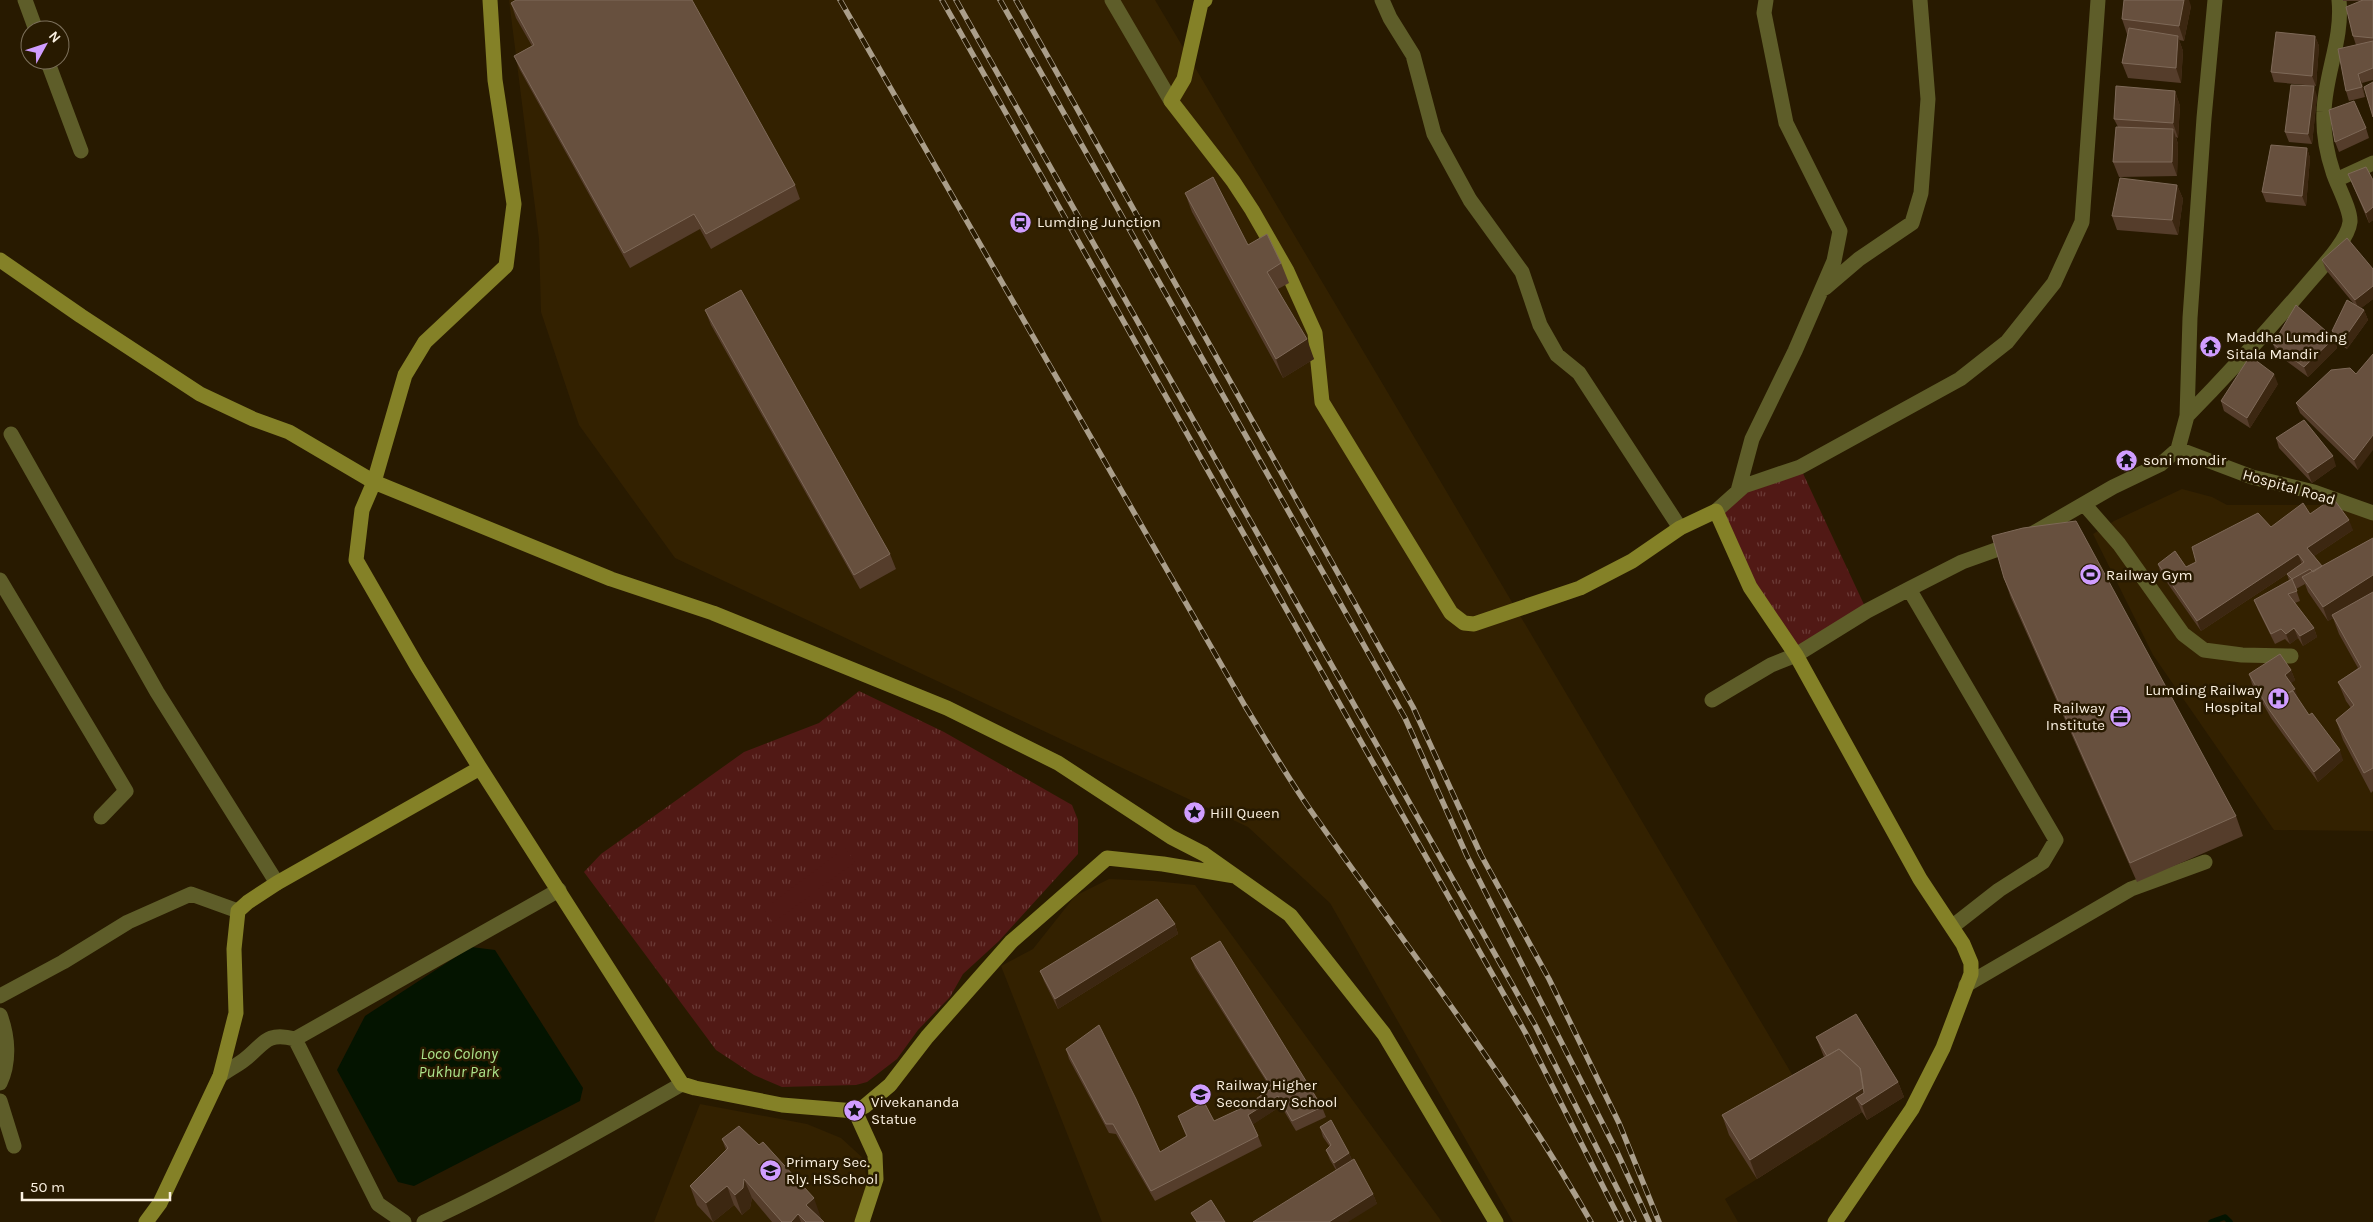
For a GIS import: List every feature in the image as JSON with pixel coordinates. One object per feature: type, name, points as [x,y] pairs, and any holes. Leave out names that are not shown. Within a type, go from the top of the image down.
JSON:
[{"type":"main road","points":[[490,0],[495,80],[514,204],[506,266],[426,342],[405,375],[374,482],[362,510],[356,560],[417,666],[480,768],[682,1084],[782,1105],[854,1111],[865,1106],[890,1085],[928,1037],[1011,942],[1107,858],[1163,864],[1235,876]]},
{"type":"main road","points":[[1205,0],[1201,4],[1184,79],[1171,101],[1233,181],[1288,271],[1315,333],[1322,402],[1451,613],[1464,623],[1474,624],[1580,588],[1632,561],[1680,528],[1716,510],[1750,587],[1796,655],[1920,880],[1964,944],[1971,963],[1971,974],[1943,1048],[1912,1109],[1835,1222]]},
{"type":"main road","points":[[0,260],[200,394],[253,419],[289,432],[374,482],[611,579],[713,612],[947,708],[1058,763],[1171,837],[1204,854],[1290,915],[1384,1034],[1496,1222]]},
{"type":"main road","points":[[146,1222],[160,1203],[220,1076],[236,1013],[234,949],[238,911],[277,883],[480,768]]},
{"type":"main road","points":[[854,1111],[875,1155],[876,1179],[862,1222]]},
{"type":"street","points":[[25,0],[32,20]]},
{"type":"street","points":[[1112,0],[1171,101]]},
{"type":"street","points":[[1382,0],[1390,18],[1413,56],[1434,134],[1470,200],[1522,272],[1540,325],[1557,355],[1579,373],[1680,528]]},
{"type":"street","points":[[1738,491],[1752,438],[1834,261],[1840,231],[1786,123],[1764,13],[1766,0]]},
{"type":"street","points":[[1821,291],[1859,259],[1912,223],[1922,193],[1928,99],[1920,0]]},
{"type":"street","points":[[1716,510],[1744,486],[1800,467],[1960,378],[2007,342],[2054,283],[2082,222],[2098,0]]},
{"type":"street","points":[[1712,700],[1771,665],[1796,655],[1867,611],[1909,588],[1962,562],[2018,542],[2084,504],[2161,464],[2178,449],[2187,416],[2191,309],[2204,118],[2216,0]]},
{"type":"street","points":[[2187,416],[2256,346],[2323,266],[2347,232],[2350,220],[2336,180],[2326,142],[2324,113],[2326,90],[2341,18],[2339,0]]},
{"type":"street","points":[[51,70],[81,151]]},
{"type":"street","points":[[2336,180],[2373,163]]},
{"type":"street","points":[[12,434],[157,692],[277,883]]},
{"type":"street","name":"Hospital Road","points":[[2178,449],[2252,477],[2314,492],[2373,513]]},
{"type":"street","points":[[2084,504],[2119,544],[2182,634],[2204,650],[2242,655],[2291,656]]},
{"type":"street","points":[[2018,542],[2023,556]]},
{"type":"street","points":[[0,580],[126,791],[100,818]]},
{"type":"street","points":[[1909,588],[2056,840],[2043,862],[1999,890],[1953,926]]},
{"type":"street","points":[[1966,985],[2131,889],[2205,862]]},
{"type":"street","points":[[295,1039],[559,890]]},
{"type":"street","points":[[0,996],[64,962],[128,922],[191,894],[238,911]]},
{"type":"street","points":[[0,1015],[7,1034],[5,1073],[0,1083]]},
{"type":"street","points":[[220,1076],[245,1060],[265,1039],[282,1035],[295,1039],[378,1204],[404,1222]]},
{"type":"street","points":[[424,1222],[481,1196],[682,1084]]},
{"type":"street","points":[[0,1101],[14,1146]]},
{"type":"shaded area","points":[[509,0],[1155,0],[1828,1135],[1725,1199],[1738,1222],[1513,1222],[1330,903],[1248,827],[675,558],[579,425],[541,312],[539,239]]},
{"type":"shaded area","name":"Lumding Railway Hospital","points":[[2182,489],[2212,497],[2227,505],[2334,505],[2373,518],[2373,831],[2274,830],[2153,655],[2093,534],[2114,521]]},
{"type":"shaded area","name":"Railway Higher Secondary School","points":[[1109,879],[1195,885],[1442,1222],[1102,1222],[1001,966],[1033,949],[1075,896]]},
{"type":"shaded area","name":"Primary Sec. Rly. HSSchool","points":[[700,1104],[807,1124],[841,1138],[864,1159],[867,1183],[860,1222],[654,1222]]},
{"type":"green space","points":[[1800,467],[1867,611],[1796,655],[1750,587],[1716,511],[1744,486]]},
{"type":"green space","points":[[859,691],[944,732],[1072,805],[1078,820],[1078,854],[999,941],[963,974],[950,997],[918,1030],[897,1059],[867,1082],[856,1085],[782,1087],[754,1075],[716,1050],[584,872],[601,854],[744,752],[819,723]]},
{"type":"green space","points":[[845,848],[855,862],[773,923],[764,909]]},
{"type":"water","name":"Loco Colony Pukhur Park","points":[[471,947],[495,950],[583,1088],[580,1101],[414,1186],[398,1182],[337,1070],[365,1016]]},
{"type":"building","points":[[516,0],[692,0],[795,185],[706,234],[694,214],[624,253],[514,56],[534,45],[511,3]]},
{"type":"building","points":[[2124,0],[2184,0],[2179,26],[2122,19]]},
{"type":"building","points":[[2363,0],[2373,0],[2373,38],[2353,36],[2346,7]]},
{"type":"building","points":[[2129,28],[2178,36],[2176,68],[2122,63]]},
{"type":"building","points":[[2276,32],[2315,36],[2312,76],[2271,72]]},
{"type":"building","points":[[2373,41],[2373,68],[2358,74],[2362,87],[2346,91],[2338,49]]},
{"type":"building","points":[[2373,82],[2373,117],[2364,87]]},
{"type":"building","points":[[2291,85],[2314,86],[2308,134],[2285,132]]},
{"type":"building","points":[[2116,86],[2175,91],[2173,123],[2114,119]]},
{"type":"building","points":[[2354,101],[2366,128],[2335,142],[2329,110]]},
{"type":"building","points":[[2116,127],[2173,129],[2172,162],[2113,162]]},
{"type":"building","points":[[2271,145],[2307,148],[2302,196],[2262,192]]},
{"type":"building","points":[[2366,167],[2373,180],[2373,207],[2366,213],[2348,174]]},
{"type":"building","points":[[1213,177],[1248,245],[1267,234],[1281,263],[1267,272],[1307,339],[1276,359],[1185,193]]},
{"type":"building","points":[[2120,178],[2177,185],[2172,220],[2112,216]]},
{"type":"building","points":[[2347,238],[2373,269],[2373,286],[2355,300],[2322,260]]},
{"type":"building","points":[[741,290],[890,554],[854,575],[705,310]]},
{"type":"building","points":[[2347,300],[2364,310],[2344,339],[2332,331]]},
{"type":"building","points":[[2296,305],[2334,338],[2304,367],[2273,344]]},
{"type":"building","points":[[2373,354],[2373,435],[2354,460],[2296,403],[2331,370],[2350,368],[2356,374]]},
{"type":"building","points":[[2250,356],[2274,374],[2247,418],[2221,401]]},
{"type":"building","points":[[2304,420],[2333,456],[2308,473],[2276,438]]},
{"type":"building","points":[[2333,498],[2349,520],[2307,548],[2322,566],[2313,572],[2310,569],[2292,579],[2287,574],[2304,562],[2298,554],[2197,621],[2158,564],[2175,551],[2186,567],[2196,562],[2192,547],[2258,513],[2271,527],[2303,503],[2310,514]]},
{"type":"building","name":"Railway Institute","points":[[2076,521],[2236,816],[2130,863],[2004,578],[1992,536],[2023,528]]},
{"type":"building","points":[[2373,538],[2373,575],[2323,607],[2302,577]]},
{"type":"building","points":[[2292,579],[2297,591],[2288,594],[2314,628],[2300,636],[2294,628],[2286,634],[2281,629],[2271,634],[2254,600]]},
{"type":"building","points":[[2373,592],[2373,768],[2364,773],[2336,720],[2354,705],[2338,682],[2361,667],[2332,615]]},
{"type":"building","points":[[2280,654],[2291,670],[2285,675],[2295,689],[2288,693],[2293,691],[2309,715],[2312,713],[2340,750],[2314,772],[2268,708],[2249,674]]},
{"type":"building","points":[[1157,899],[1175,924],[1055,999],[1040,971]]},
{"type":"building","points":[[1220,941],[1322,1107],[1292,1121],[1278,1096],[1248,1115],[1258,1136],[1151,1191],[1113,1124],[1106,1124],[1066,1049],[1099,1025],[1160,1152],[1187,1136],[1178,1116],[1204,1102],[1214,1121],[1244,1107],[1272,1088],[1191,958]]},
{"type":"building","points":[[1856,1014],[1898,1082],[1862,1105],[1856,1098],[1864,1093],[1860,1068],[1839,1049],[1827,1056],[1816,1037]]},
{"type":"building","points":[[1839,1049],[1860,1068],[1863,1088],[1750,1160],[1722,1115]]},
{"type":"building","points":[[1331,1120],[1349,1153],[1334,1163],[1326,1150],[1331,1145],[1320,1127]]},
{"type":"building","points":[[739,1126],[759,1145],[763,1142],[814,1198],[806,1205],[824,1222],[806,1222],[798,1214],[791,1222],[782,1222],[744,1179],[743,1188],[735,1195],[727,1186],[706,1203],[690,1186],[728,1148],[722,1139]]},
{"type":"building","points":[[1354,1159],[1373,1194],[1329,1222],[1253,1222]]},
{"type":"building","points":[[1211,1200],[1225,1222],[1197,1222],[1191,1213]]},
{"type":"waterway","points":[[2211,1222],[2225,1217],[2230,1222]]},
{"type":"railway","points":[[840,0],[1276,757],[1309,808],[1491,1063],[1526,1115],[1591,1222]]},
{"type":"railway","points":[[942,0],[1525,1032],[1621,1222]]},
{"type":"railway","points":[[956,0],[1535,1025],[1634,1222]]},
{"type":"railway","points":[[1000,0],[1405,718],[1467,856],[1617,1152],[1649,1222]]},
{"type":"railway","points":[[1016,0],[1413,707],[1481,855],[1549,979],[1619,1123],[1659,1222]]},
{"type":"place","name":"Lumding Junction","points":[[1021,222]]},
{"type":"place","name":"Maddha Lumding Sitala Mandir","points":[[2210,346]]},
{"type":"place","name":"soni mondir","points":[[2127,460]]},
{"type":"place","name":"Railway Gym","points":[[2090,575]]},
{"type":"place","name":"Lumding Railway Hospital","points":[[2278,699]]},
{"type":"place","name":"Railway Institute","points":[[2121,717]]},
{"type":"place","name":"Hill Queen","points":[[1194,813]]},
{"type":"place","name":"Railway Higher Secondary School","points":[[1200,1094]]},
{"type":"place","name":"Vivekananda Statue","points":[[855,1111]]},
{"type":"place","name":"Primary Sec. Rly. HSSchool","points":[[770,1171]]}]
